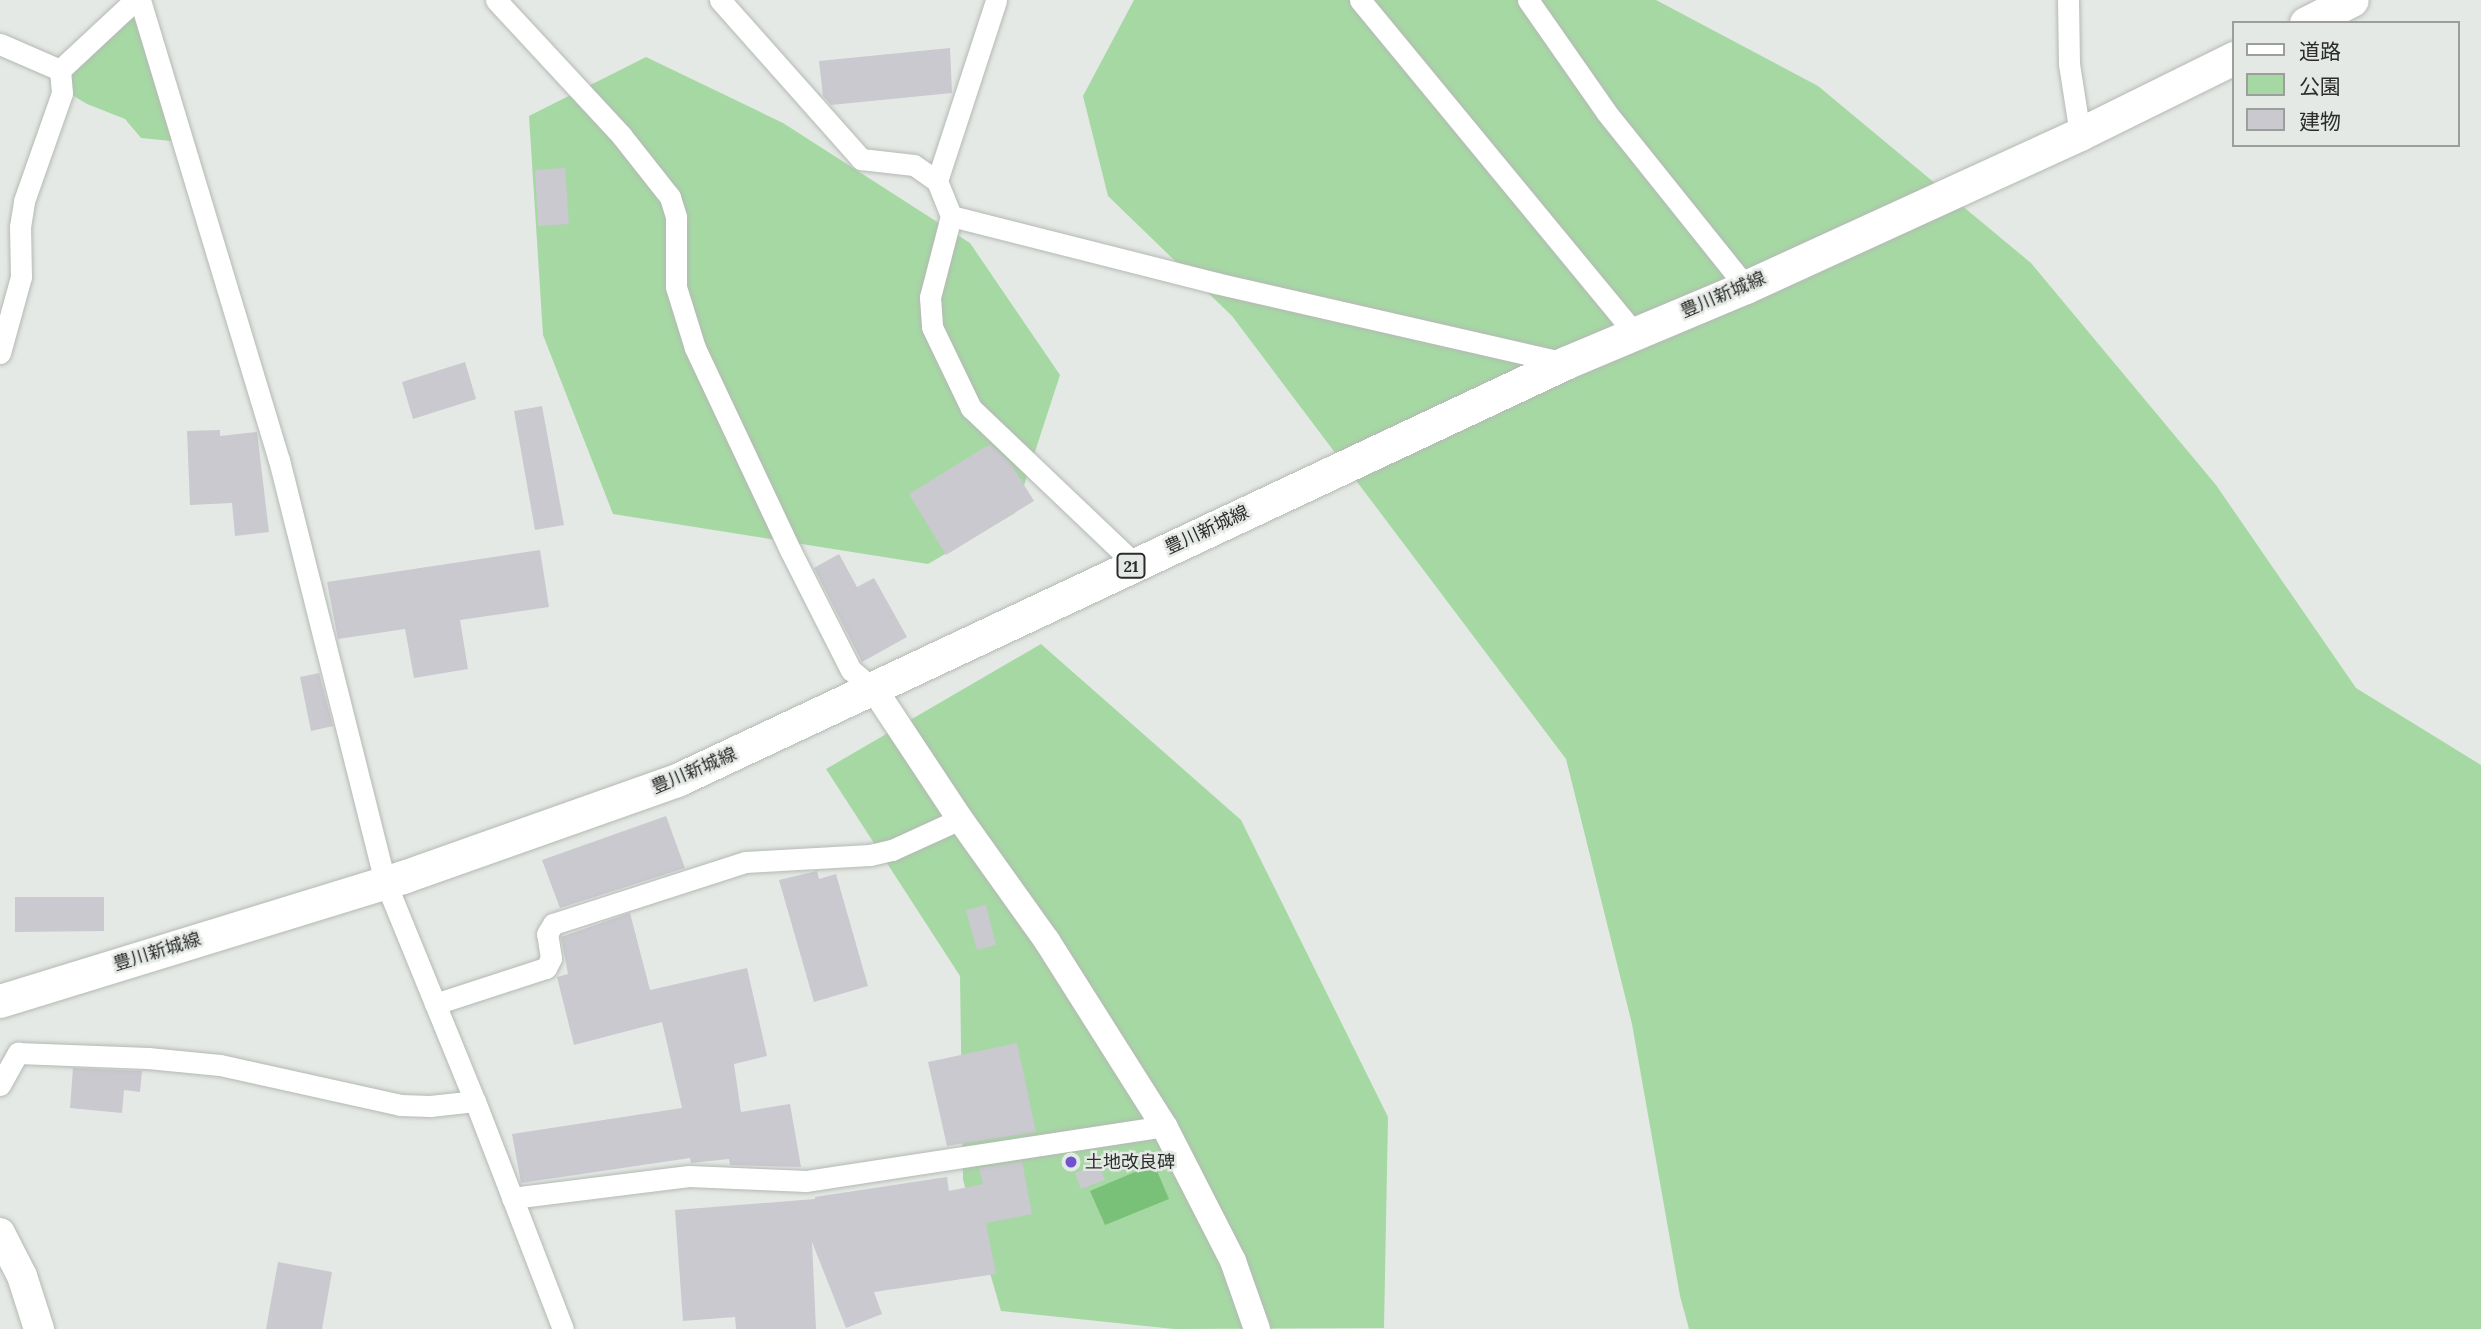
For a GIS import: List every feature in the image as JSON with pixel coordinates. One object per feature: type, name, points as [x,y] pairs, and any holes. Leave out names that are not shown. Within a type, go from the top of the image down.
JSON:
[{"type":"main road","points":[[2310,21],[2352,0]]},
{"type":"main road","name":"豊川新城線","points":[[0,1001],[385,881],[677,780],[1565,363],[1746,287],[2080,134],[2232,59]]},
{"type":"main road","points":[[0,1233],[22,1276],[39,1329]]},
{"type":"street","points":[[60,69],[137,0],[279,460],[385,881],[475,1101],[563,1329]]},
{"type":"street","points":[[496,0],[621,135],[670,197],[676,217],[676,286],[695,348],[850,670],[874,689],[960,819],[1047,941],[1164,1126],[1233,1261],[1256,1329]]},
{"type":"street","points":[[720,0],[861,159],[914,165],[937,181],[951,216],[930,297],[932,327],[971,408],[1135,564]]},
{"type":"street","points":[[937,181],[996,0]]},
{"type":"street","points":[[1360,0],[1630,327],[1639,330]]},
{"type":"street","points":[[1528,0],[1606,112],[1746,287]]},
{"type":"street","points":[[2068,0],[2069,65],[2080,134]]},
{"type":"street","points":[[0,44],[60,69]]},
{"type":"street","points":[[0,353],[21,277],[20,227],[24,201],[62,93],[60,69]]},
{"type":"street","points":[[951,216],[1216,283],[1565,363]]},
{"type":"street","points":[[435,1004],[546,968],[551,958],[547,934],[554,924],[745,862],[881,853],[927,836],[960,819]]},
{"type":"street","points":[[0,1086],[18,1053],[148,1058],[220,1065],[371,1101],[400,1105],[430,1106],[475,1101]]},
{"type":"street","points":[[512,1198],[689,1176],[806,1181],[1164,1126]]},
{"type":"green space","points":[[1134,0],[1656,0],[1818,86],[2031,263],[2216,485],[2356,688],[2481,765],[2481,1329],[1689,1329],[1680,1296],[1632,1024],[1566,759],[1232,316],[1108,196],[1083,96]]},
{"type":"green space","points":[[128,13],[138,14],[174,136],[171,141],[141,138],[125,119],[87,104],[67,92],[66,71]]},
{"type":"green space","points":[[646,57],[783,123],[970,243],[1060,375],[1015,513],[928,564],[613,514],[543,335],[529,116]]},
{"type":"green space","points":[[1041,644],[1241,820],[1388,1117],[1384,1328],[1174,1329],[1001,1311],[963,1180],[960,976],[826,769]]},
{"type":"shaded area","points":[[1154,1164],[1169,1199],[1105,1225],[1090,1191]]},
{"type":"building","points":[[950,48],[952,93],[831,105],[823,96],[819,61]]},
{"type":"building","points":[[565,168],[569,224],[538,226],[535,170]]},
{"type":"building","points":[[465,362],[476,399],[413,419],[402,382]]},
{"type":"building","points":[[542,406],[564,525],[535,530],[514,411]]},
{"type":"building","points":[[220,430],[220,436],[257,432],[269,532],[235,536],[232,503],[190,505],[187,431]]},
{"type":"building","points":[[990,444],[1011,464],[1034,501],[946,555],[909,494]]},
{"type":"building","points":[[540,550],[549,607],[460,620],[468,669],[414,678],[405,629],[338,639],[327,582]]},
{"type":"building","points":[[839,554],[857,587],[874,578],[907,637],[862,662],[814,568]]},
{"type":"building","points":[[319,673],[333,726],[311,731],[300,677]]},
{"type":"building","points":[[666,816],[685,868],[560,908],[542,860]]},
{"type":"building","points":[[817,871],[819,879],[836,874],[868,986],[814,1002],[779,880]]},
{"type":"building","points":[[15,897],[104,897],[104,931],[15,932]]},
{"type":"building","points":[[986,905],[996,945],[977,950],[966,910]]},
{"type":"building","points":[[630,913],[650,990],[747,968],[767,1056],[734,1064],[741,1112],[790,1104],[801,1167],[730,1165],[729,1159],[691,1163],[690,1158],[521,1183],[512,1134],[682,1108],[662,1022],[574,1045],[557,977],[568,974],[561,937]]},
{"type":"building","points":[[1017,1043],[1036,1132],[947,1146],[928,1062]]},
{"type":"building","points":[[73,1068],[142,1071],[140,1092],[124,1090],[122,1113],[70,1108]]},
{"type":"building","points":[[1022,1161],[1032,1214],[986,1223],[996,1274],[874,1292],[882,1314],[846,1328],[812,1242],[816,1329],[736,1329],[735,1317],[683,1321],[675,1210],[815,1199],[947,1177],[949,1191],[983,1184],[979,1168]]},
{"type":"building","points":[[1099,1164],[1105,1180],[1081,1189],[1075,1173]]},
{"type":"building","points":[[278,1262],[332,1272],[322,1329],[266,1329]]},
{"type":"place","name":"土地改良碑","points":[[1071,1162]]}]
